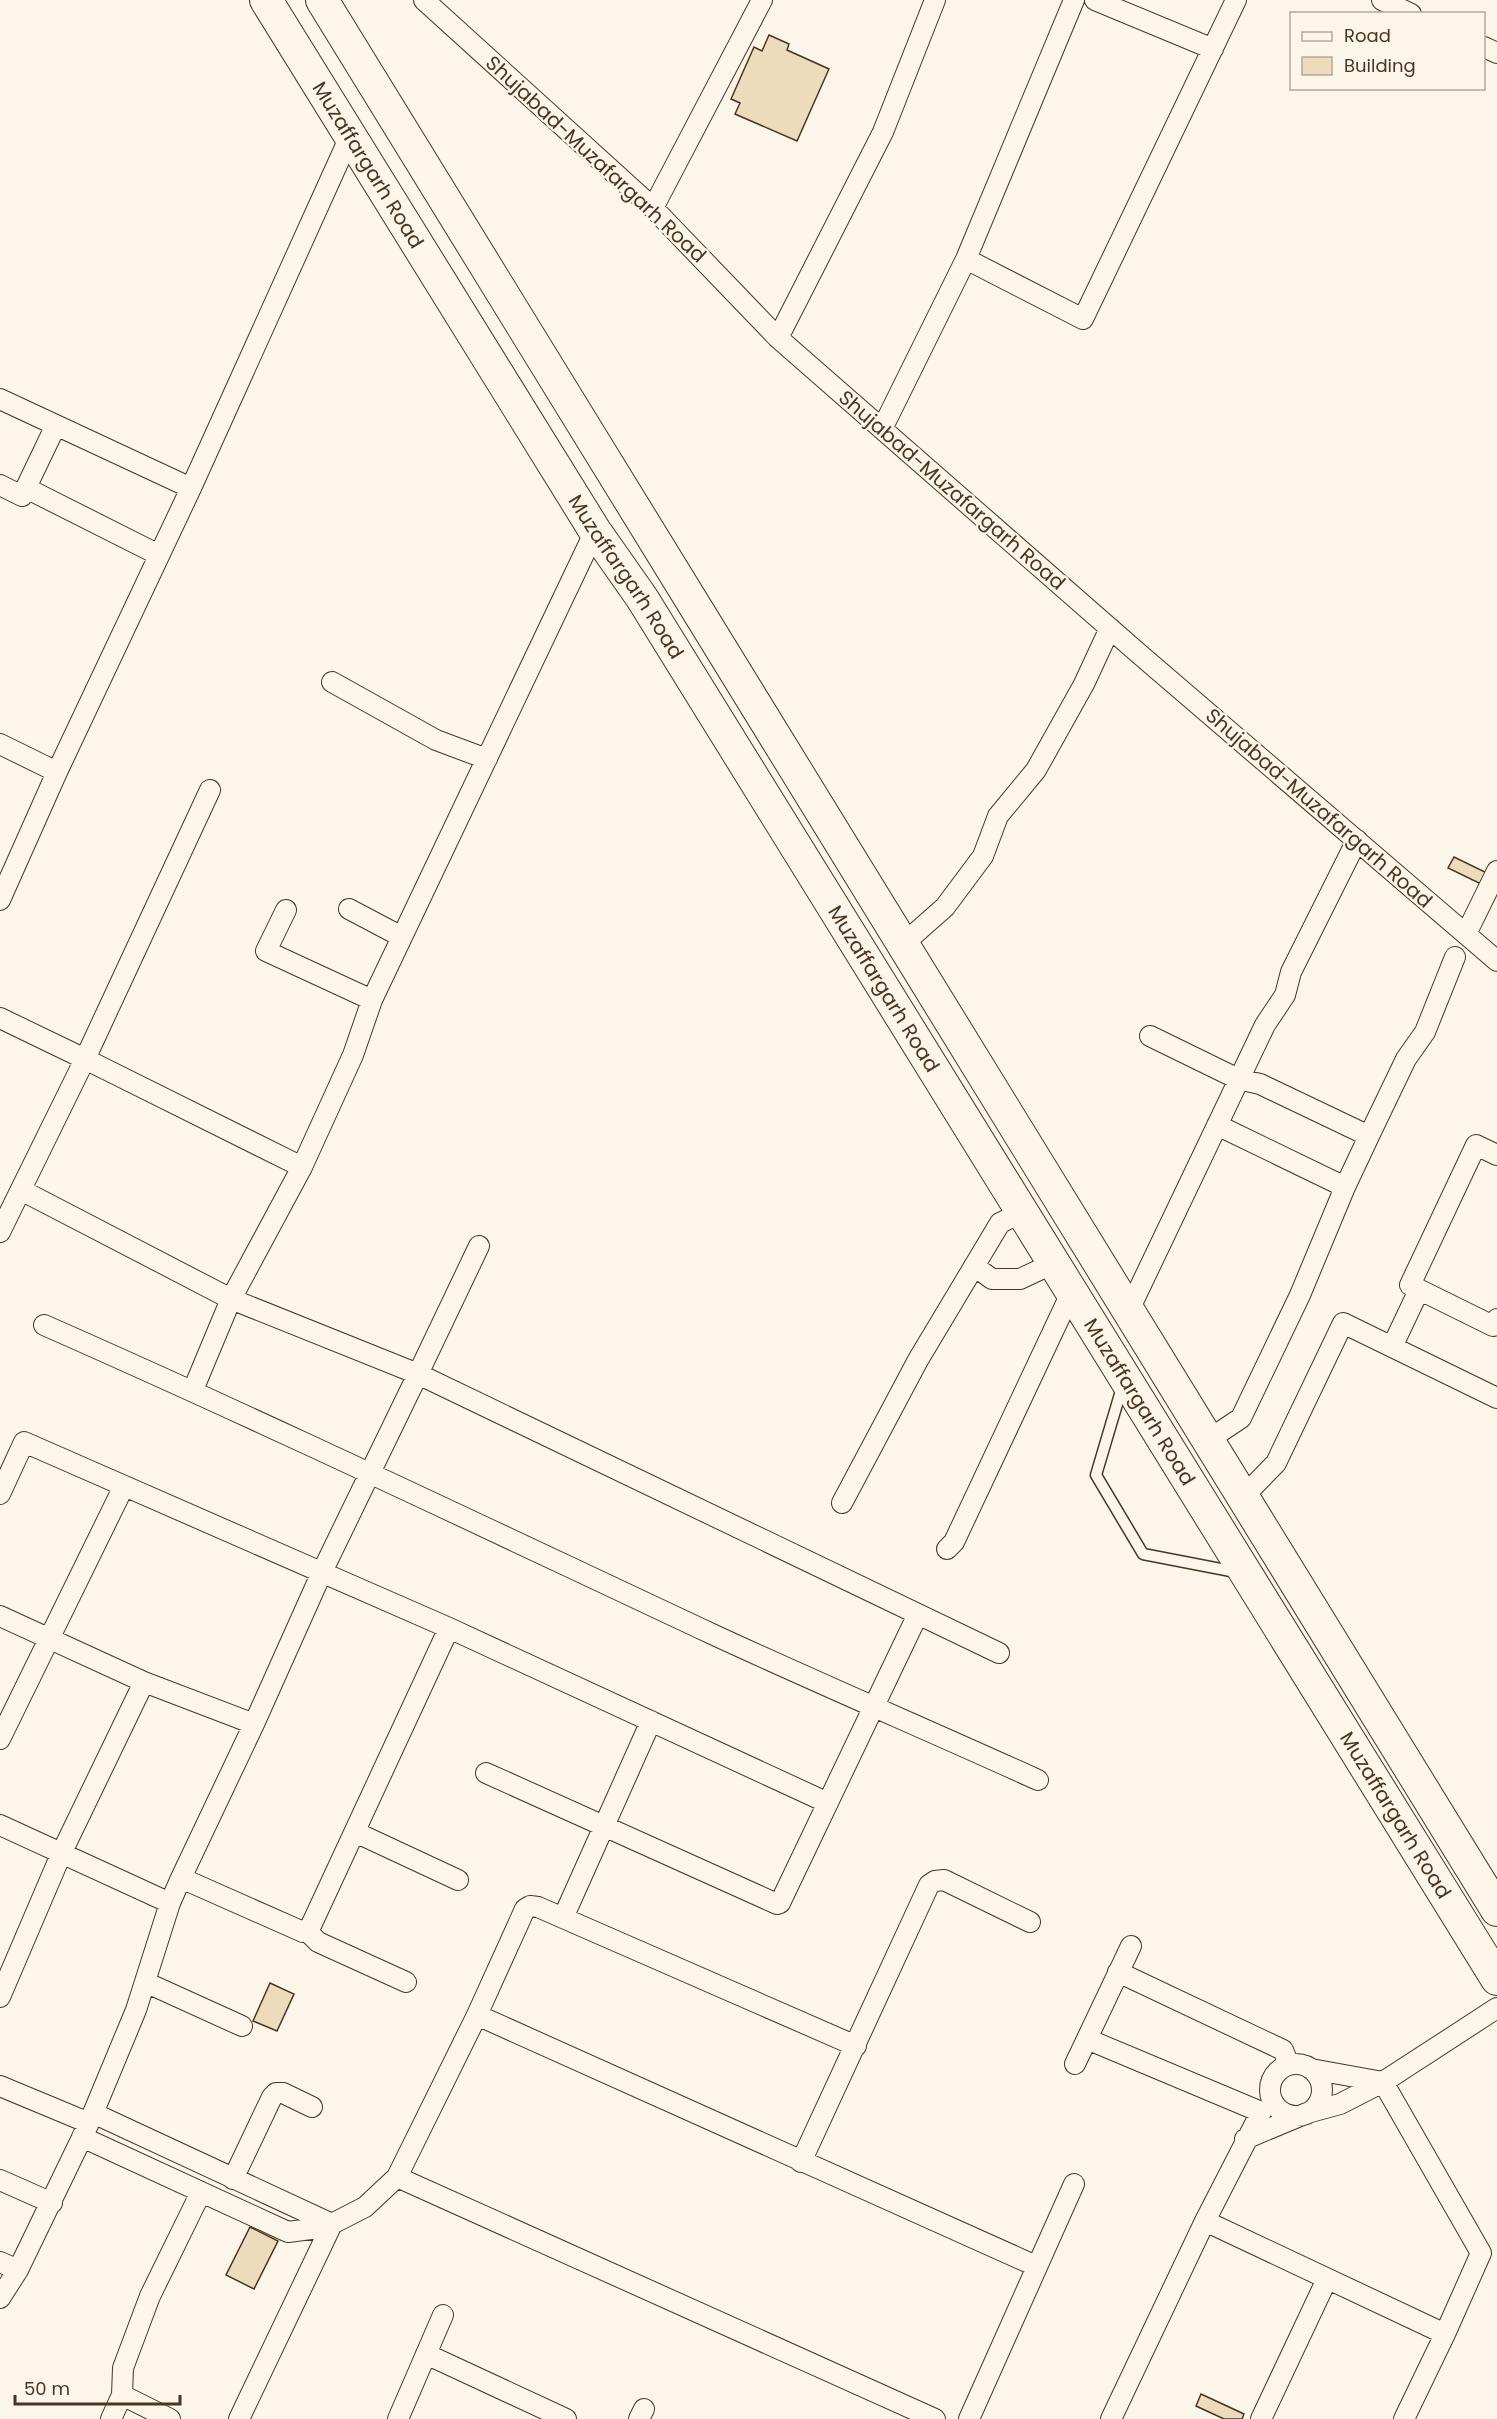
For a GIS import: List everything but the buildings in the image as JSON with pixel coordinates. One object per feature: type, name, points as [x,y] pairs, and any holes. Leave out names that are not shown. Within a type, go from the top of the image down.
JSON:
[{"type":"main road","name":"Muzaffargarh Road","points":[[266,0],[595,531],[642,598],[1497,1979]]},
{"type":"main road","name":"Muzaffargarh Road","points":[[322,0],[674,579],[1129,1310],[1497,1910]]},
{"type":"street","name":"Shujabad-Muzafargarh Road","points":[[424,0],[653,208],[778,338],[1497,961]]},
{"type":"street","points":[[653,208],[762,0]]},
{"type":"street","points":[[778,338],[883,132],[935,0]]},
{"type":"street","points":[[882,429],[966,259],[1074,0]]},
{"type":"street","points":[[1095,0],[1213,49]]},
{"type":"street","points":[[966,259],[1083,319],[1236,0]]},
{"type":"street","points":[[1382,0],[1407,12]]},
{"type":"street","points":[[0,900],[6,871],[57,772],[191,488],[351,134]]},
{"type":"street","points":[[0,399],[191,488]]},
{"type":"street","points":[[0,485],[22,496],[56,425]]},
{"type":"street","points":[[26,488],[159,555]]},
{"type":"street","points":[[193,1390],[231,1299],[302,1167],[353,1055],[372,1000],[595,531]]},
{"type":"street","points":[[902,945],[945,908],[983,856],[998,816],[1036,770],[1084,684],[1110,628]]},
{"type":"street","points":[[332,682],[436,740],[487,759]]},
{"type":"street","points":[[0,744],[57,772]]},
{"type":"street","points":[[0,1232],[85,1059],[210,790]]},
{"type":"street","points":[[1129,1310],[1238,1079],[1265,1025],[1285,995],[1291,972],[1357,840]]},
{"type":"street","points":[[1466,934],[1497,871]]},
{"type":"street","points":[[349,909],[402,937]]},
{"type":"street","points":[[286,910],[266,951],[372,1000]]},
{"type":"street","points":[[1208,1440],[1241,1418],[1300,1295],[1369,1136],[1406,1059],[1425,1032],[1455,957]]},
{"type":"street","points":[[0,1018],[302,1167]]},
{"type":"street","points":[[1150,1036],[1238,1079],[1260,1084],[1369,1136]]},
{"type":"street","points":[[1217,1125],[1345,1187]]},
{"type":"street","points":[[1497,1155],[1476,1145],[1410,1285],[1493,1326],[1497,1319]]},
{"type":"street","points":[[21,1190],[231,1299],[418,1374],[999,1653]]},
{"type":"street","points":[[842,1503],[918,1360],[1000,1223],[1023,1212]]},
{"type":"street","points":[[0,2298],[18,2270],[52,2203],[88,2124],[136,2010],[170,1903],[181,1878],[254,1724],[321,1572],[372,1473],[479,1246]]},
{"type":"street","points":[[974,1266],[992,1279],[1020,1279],[1054,1263]]},
{"type":"street","points":[[1392,1347],[1419,1290]]},
{"type":"street","points":[[946,1549],[954,1542],[1072,1291]]},
{"type":"street","points":[[1243,1497],[1276,1463],[1343,1323],[1497,1398]]},
{"type":"street","points":[[44,1325],[193,1390],[714,1635],[1038,1780]]},
{"type":"street","points":[[0,1494],[24,1442],[449,1628],[828,1803]]},
{"type":"street","points":[[0,1739],[124,1486]]},
{"type":"street","points":[[486,1773],[777,1904],[783,1901],[918,1614]]},
{"type":"street","points":[[0,1616],[144,1682],[254,1724]]},
{"type":"street","points":[[309,1932],[449,1628]]},
{"type":"street","points":[[0,1996],[62,1852],[144,1682]]},
{"type":"street","points":[[563,1918],[651,1721]]},
{"type":"street","points":[[0,1825],[170,1903]]},
{"type":"street","points":[[355,1832],[458,1880]]},
{"type":"street","points":[[181,1878],[303,1932],[309,1932],[318,1942],[406,1982]]},
{"type":"street","points":[[801,2162],[929,1885],[935,1881],[944,1880],[1030,1922]]},
{"type":"street","points":[[88,2124],[201,2192],[288,2232],[326,2227],[364,2207],[397,2177],[477,2015],[525,1909],[530,1906],[538,1907],[855,2046]]},
{"type":"street","points":[[1075,2064],[1131,1946]]},
{"type":"street","points":[[1119,1972],[1283,2050],[1289,2065]]},
{"type":"street","points":[[145,1982],[242,2026]]},
{"type":"street","points":[[1245,2139],[1307,2113],[1340,2104],[1383,2082],[1497,2008]]},
{"type":"street","points":[[477,2015],[1036,2266]]},
{"type":"street","points":[[1087,2039],[1261,2112]]},
{"type":"street","points":[[1112,2419],[1245,2139],[1270,2093],[1274,2077],[1279,2070],[1289,2065],[1303,2065],[1311,2069],[1383,2082],[1481,2253],[1404,2419]]},
{"type":"street","points":[[1270,2093],[1283,2113],[1291,2115],[1307,2113],[1319,2101],[1322,2093],[1322,2084],[1311,2069]]},
{"type":"street","points":[[0,2086],[88,2124],[233,2179],[332,2224]]},
{"type":"street","points":[[233,2179],[276,2093],[283,2093],[312,2107]]},
{"type":"street","points":[[397,2177],[935,2419]]},
{"type":"street","points":[[0,2180],[52,2203]]},
{"type":"street","points":[[969,2419],[1074,2184]]},
{"type":"street","points":[[111,2419],[122,2395],[123,2368],[150,2296],[201,2192]]},
{"type":"street","points":[[1205,2222],[1444,2334]]},
{"type":"street","points":[[239,2419],[332,2224]]},
{"type":"street","points":[[0,2262],[18,2270]]},
{"type":"street","points":[[1261,2419],[1327,2279]]},
{"type":"street","points":[[398,2419],[443,2315]]},
{"type":"street","points":[[426,2354],[566,2419]]},
{"type":"street","points":[[122,2395],[170,2419]]},
{"type":"lane","points":[[1125,1377],[1096,1476],[1143,1554],[1245,1573]]}]
